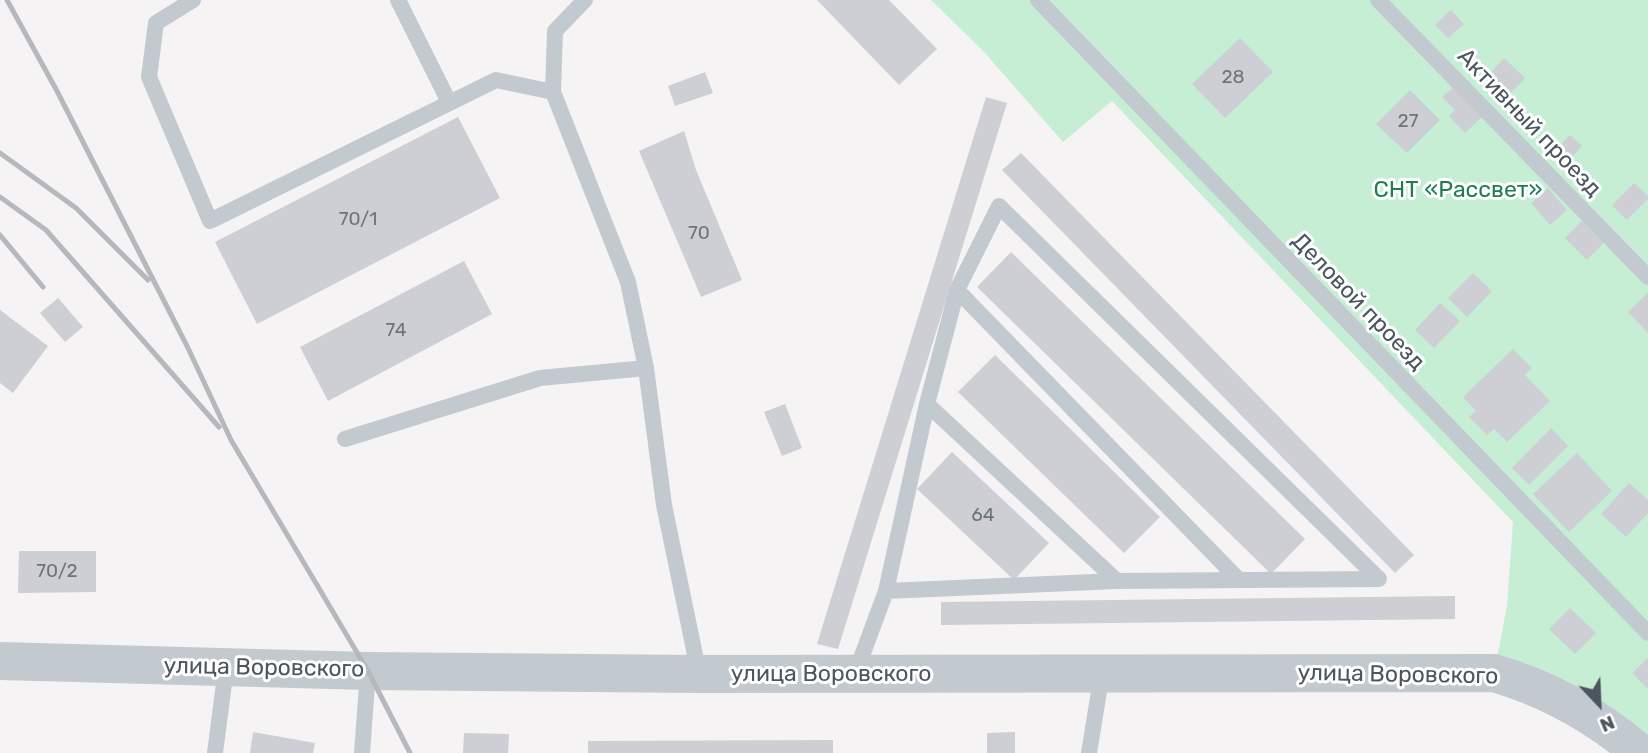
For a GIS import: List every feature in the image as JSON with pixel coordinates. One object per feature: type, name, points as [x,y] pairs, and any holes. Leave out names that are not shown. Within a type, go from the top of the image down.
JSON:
[{"type":"street","name":"улица Воровского","points":[[0,661],[368,671],[699,674],[1494,673],[1530,684],[1569,702],[1640,753]]},
{"type":"lane","points":[[193,0],[156,23],[149,77],[210,221],[496,80],[552,92]]},
{"type":"lane","points":[[398,0],[449,102]]},
{"type":"lane","points":[[585,0],[555,31],[552,92],[628,282],[646,369],[664,505],[699,674]]},
{"type":"lane","name":"Деловой проезд","points":[[1038,0],[1648,633]]},
{"type":"lane","name":"Активный проезд","points":[[1377,0],[1648,277]]},
{"type":"lane","points":[[856,675],[886,591],[927,404],[957,290],[999,206],[1379,579],[1117,581],[886,591]]},
{"type":"lane","points":[[957,290],[1239,580]]},
{"type":"lane","points":[[345,439],[540,377],[646,369]]},
{"type":"lane","points":[[927,404],[1117,581]]},
{"type":"lane","points":[[215,753],[226,667]]},
{"type":"lane","points":[[362,753],[368,671]]},
{"type":"lane","points":[[1089,753],[1102,673]]},
{"type":"green space","name":"СНТ «Рассвет»","points":[[931,0],[1648,0],[1648,753],[1494,673],[1507,606],[1513,522],[1112,101],[1063,142],[984,52]]},
{"type":"building","points":[[817,0],[889,0],[937,49],[899,85]]},
{"type":"building","points":[[1451,10],[1464,24],[1448,38],[1435,25]]},
{"type":"building","points":[[1240,38],[1273,72],[1225,118],[1192,84]]},
{"type":"building","points":[[1504,58],[1525,78],[1504,100],[1483,81]]},
{"type":"building","points":[[705,72],[713,93],[675,106],[668,86]]},
{"type":"building","points":[[1454,87],[1482,117],[1465,133],[1449,116],[1455,110],[1442,97]]},
{"type":"building","points":[[1410,90],[1440,120],[1407,153],[1376,124]]},
{"type":"building","points":[[986,97],[1007,103],[838,649],[817,644]]},
{"type":"building","points":[[458,117],[500,198],[257,324],[215,242]]},
{"type":"building","points":[[684,131],[696,170],[742,280],[701,297],[639,151]]},
{"type":"building","points":[[1570,135],[1582,146],[1568,162],[1555,150]]},
{"type":"building","points":[[1021,153],[1414,555],[1395,573],[1002,170]]},
{"type":"building","points":[[1634,183],[1648,199],[1627,220],[1612,205]]},
{"type":"building","points":[[1548,188],[1567,210],[1550,225],[1531,203]]},
{"type":"building","points":[[1582,221],[1604,243],[1587,260],[1565,238]]},
{"type":"building","points":[[1011,252],[1305,539],[1271,574],[977,287]]},
{"type":"building","points":[[464,261],[492,314],[328,401],[300,347]]},
{"type":"building","points":[[1473,273],[1492,291],[1467,317],[1448,298]]},
{"type":"building","points":[[1648,293],[1648,333],[1628,312]]},
{"type":"building","points":[[58,298],[83,327],[65,342],[40,313]]},
{"type":"building","points":[[1440,303],[1460,321],[1434,348],[1415,330]]},
{"type":"building","points":[[0,310],[48,346],[13,393],[0,383]]},
{"type":"building","points":[[1513,349],[1532,368],[1525,375],[1550,401],[1507,442],[1494,429],[1487,435],[1469,417],[1476,411],[1463,397]]},
{"type":"building","points":[[995,355],[1160,517],[1124,553],[958,392]]},
{"type":"building","points":[[785,404],[802,448],[782,456],[764,412]]},
{"type":"building","points":[[1551,428],[1568,446],[1529,485],[1512,468]]},
{"type":"building","points":[[952,452],[1049,543],[1014,580],[917,489]]},
{"type":"building","points":[[1577,453],[1612,491],[1569,532],[1533,494]]},
{"type":"building","points":[[1629,483],[1648,500],[1648,513],[1626,537],[1601,514]]},
{"type":"building","points":[[19,551],[96,551],[96,592],[18,593]]},
{"type":"building","points":[[1455,596],[1455,619],[941,625],[941,602]]},
{"type":"building","points":[[1570,608],[1596,633],[1575,654],[1549,629]]},
{"type":"building","points":[[1648,658],[1648,689],[1632,673]]},
{"type":"building","points":[[253,732],[315,743],[313,753],[250,753]]},
{"type":"building","points":[[1015,732],[1015,753],[987,753],[987,733]]},
{"type":"building","points":[[464,733],[509,734],[508,753],[463,753]]},
{"type":"building","points":[[833,740],[833,753],[588,753],[588,741]]},
{"type":"railway","points":[[7,0],[57,91],[188,348],[231,440],[368,671],[410,753]]},
{"type":"railway","points":[[0,153],[76,208],[148,280]]},
{"type":"railway","points":[[0,197],[46,230],[219,427]]},
{"type":"railway","points":[[0,235],[43,287]]}]
